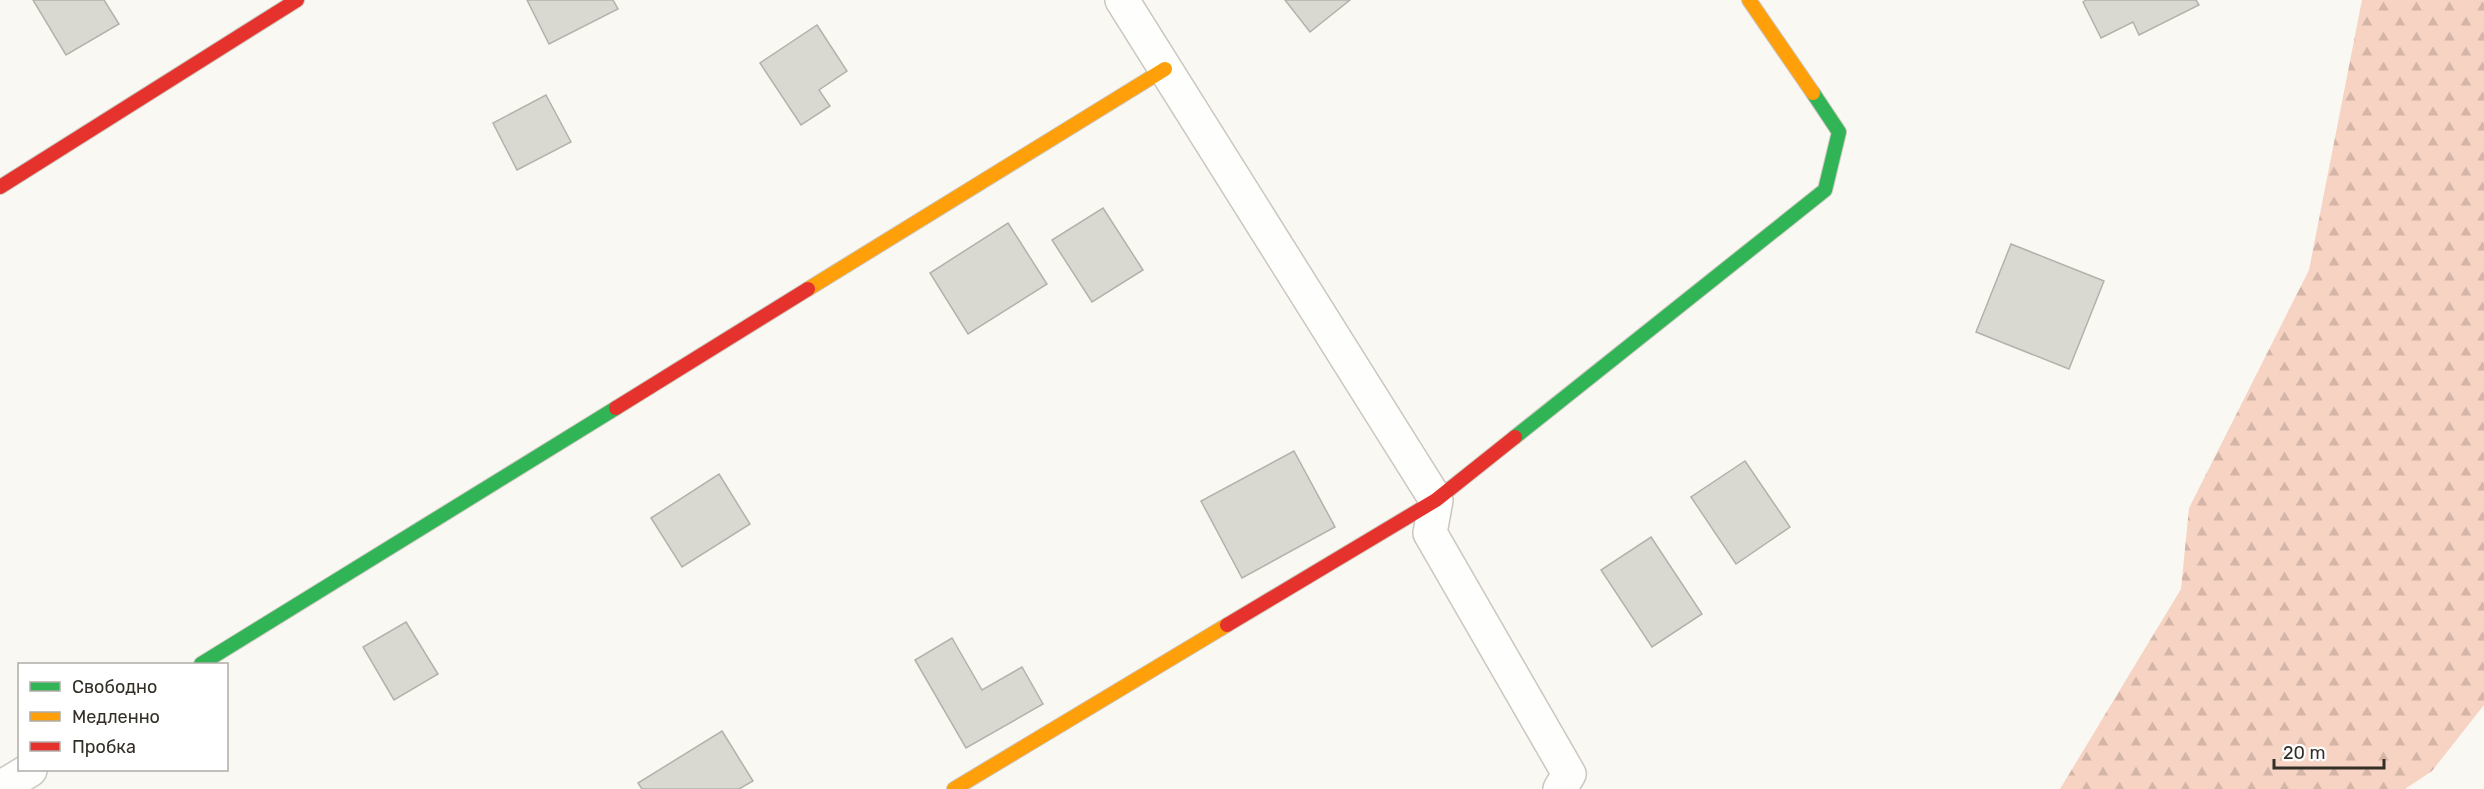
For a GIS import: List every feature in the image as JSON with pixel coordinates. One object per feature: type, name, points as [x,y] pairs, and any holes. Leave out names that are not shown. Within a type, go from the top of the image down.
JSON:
[{"type":"street","points":[[0,187],[297,0]]},
{"type":"street","points":[[1122,0],[1436,501],[1430,533],[1569,774],[1560,789]]},
{"type":"street","points":[[954,789],[1436,501],[1826,190],[1839,132],[1749,0]]},
{"type":"street","points":[[203,663],[1165,69]]},
{"type":"street","points":[[0,788],[28,771]]},
{"type":"green space","points":[[2362,0],[2484,0],[2484,705],[2432,771],[2405,789],[2060,789],[2181,589],[2189,508],[2309,270]]},
{"type":"building","points":[[33,0],[104,0],[119,24],[66,55]]},
{"type":"building","points":[[527,0],[613,0],[618,9],[549,44]]},
{"type":"building","points":[[1285,0],[1350,0],[1310,32]]},
{"type":"building","points":[[2086,0],[2196,0],[2199,5],[2139,35],[2133,22],[2101,38],[2083,2]]},
{"type":"building","points":[[817,25],[847,71],[819,90],[830,106],[801,125],[760,63]]},
{"type":"building","points":[[546,95],[571,142],[517,170],[493,123]]},
{"type":"building","points":[[1103,208],[1143,270],[1092,302],[1052,240]]},
{"type":"building","points":[[1008,223],[1047,284],[968,334],[930,273]]},
{"type":"building","points":[[2011,244],[2104,281],[2069,369],[1976,332]]},
{"type":"building","points":[[1294,451],[1335,527],[1242,578],[1201,501]]},
{"type":"building","points":[[1745,461],[1790,527],[1736,564],[1691,497]]},
{"type":"building","points":[[719,474],[750,524],[682,567],[651,518]]},
{"type":"building","points":[[1651,537],[1702,614],[1652,647],[1601,570]]},
{"type":"building","points":[[406,622],[438,674],[394,700],[363,647]]},
{"type":"building","points":[[952,638],[982,690],[1022,667],[1043,704],[966,748],[915,660]]},
{"type":"building","points":[[722,731],[753,781],[739,789],[642,789],[638,783]]},
{"type":"traffic: fast","points":[[1515,437],[1825,190],[1839,132],[1813,93]]},
{"type":"traffic: fast","points":[[203,663],[616,408]]},
{"type":"traffic: slow","points":[[1749,0],[1813,93]]},
{"type":"traffic: slow","points":[[808,289],[1165,69]]},
{"type":"traffic: slow","points":[[954,789],[1227,625]]},
{"type":"traffic: jam","points":[[0,187],[297,0]]},
{"type":"traffic: jam","points":[[616,408],[808,289]]},
{"type":"traffic: jam","points":[[1227,625],[1436,500],[1515,437]]}]
